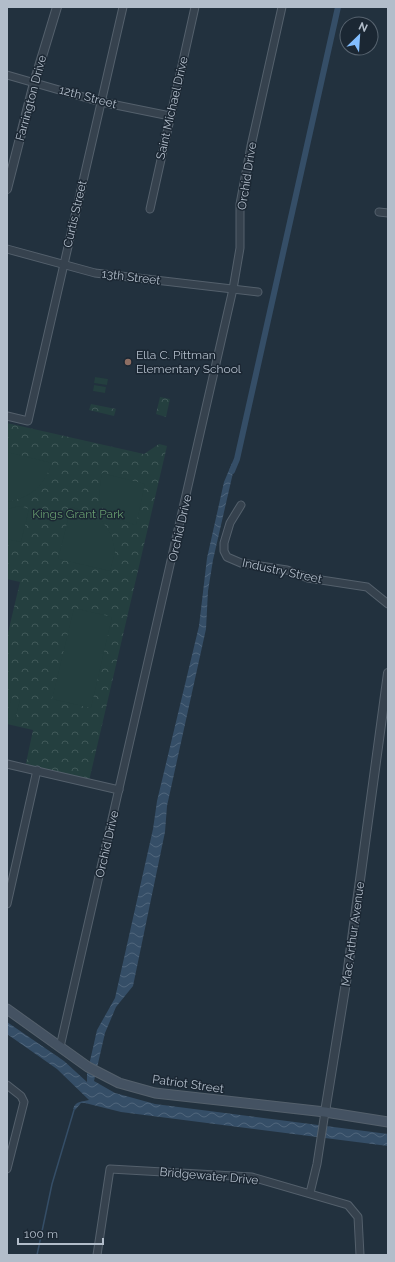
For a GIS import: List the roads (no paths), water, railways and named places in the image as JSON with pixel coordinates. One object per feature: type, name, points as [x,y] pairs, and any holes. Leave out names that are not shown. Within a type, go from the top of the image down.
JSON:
[{"type":"main road","name":"Patriot Street","points":[[7,1010],[88,1067],[119,1083],[155,1093],[325,1112],[388,1122]]},
{"type":"street","name":"Farrington Drive","points":[[7,189],[34,83],[57,7]]},
{"type":"street","name":"Curtis Street","points":[[7,416],[28,421],[123,7]]},
{"type":"street","name":"Saint Michael Drive","points":[[150,209],[195,7]]},
{"type":"street","name":"Orchid Drive","points":[[60,1047],[233,289],[240,248],[240,204],[251,146],[282,7]]},
{"type":"street","name":"12th Street","points":[[7,75],[100,102],[170,116]]},
{"type":"street","points":[[379,212],[388,213]]},
{"type":"street","name":"13th Street","points":[[7,249],[64,265],[117,276],[258,292]]},
{"type":"street","name":"Industry Street","points":[[241,505],[230,523],[224,543],[224,551],[227,557],[241,563],[287,570],[308,578],[367,587],[388,604]]},
{"type":"street","name":"Mac Arthur Avenue","points":[[310,1193],[321,1142],[347,976],[388,673]]},
{"type":"street","points":[[7,764],[89,781],[119,790]]},
{"type":"street","points":[[7,904],[36,770]]},
{"type":"street","points":[[7,1085],[21,1096],[24,1102],[7,1169]]},
{"type":"street","name":"Bridgewater Drive","points":[[97,1255],[110,1169],[252,1177],[348,1205],[358,1217],[360,1255]]},
{"type":"water","points":[[232,463],[235,464],[213,560],[208,591],[206,629],[167,806],[165,832],[133,986],[116,1007],[105,1033],[94,1081],[115,1093],[155,1104],[388,1134],[388,1146],[121,1112],[85,1103],[81,1103],[75,1110],[73,1109],[76,1104],[89,1100],[57,1069],[7,1034],[7,1022],[64,1061],[87,1082],[87,1074],[97,1030],[115,998],[153,829],[157,801],[199,626],[207,558],[224,482]]},
{"type":"waterway","points":[[232,471],[237,459],[338,7]]},
{"type":"waterway","points":[[37,1255],[52,1184],[74,1110]]},
{"type":"place","name":"Ella C. Pittman Elementary School","points":[[128,362]]},
{"type":"park label","name":"Kings Grant Park","points":[[78,514]]}]
